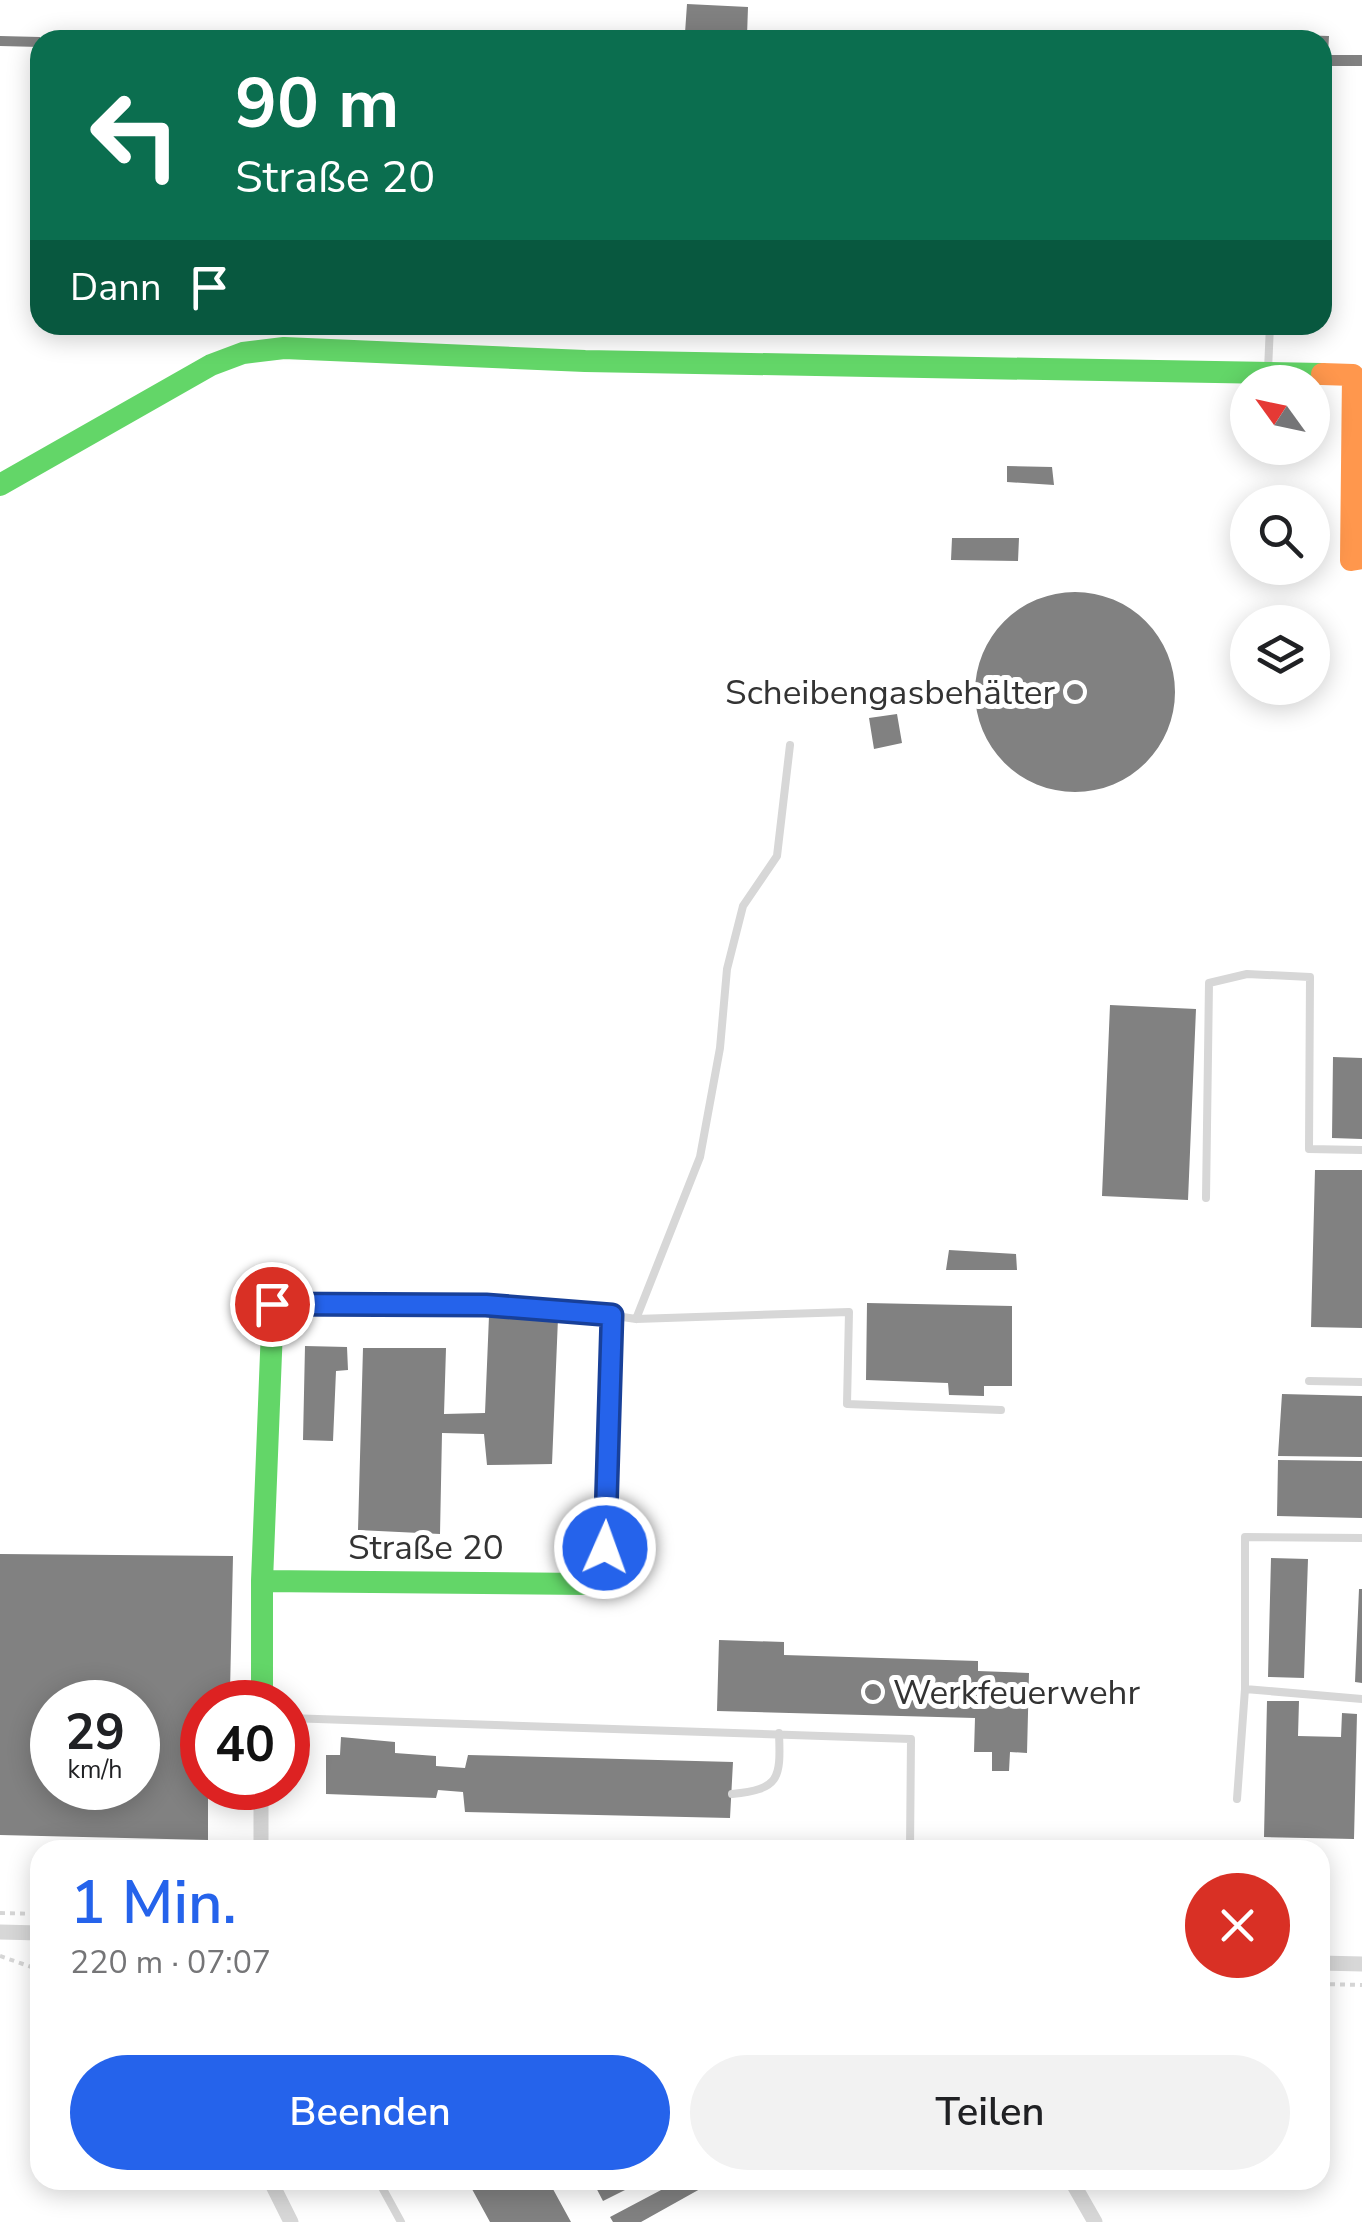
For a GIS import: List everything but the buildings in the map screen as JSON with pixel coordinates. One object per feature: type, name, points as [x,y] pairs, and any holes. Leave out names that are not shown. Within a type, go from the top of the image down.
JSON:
[{"type":"street","points":[[0,485],[211,366],[243,353],[284,348],[585,360],[1230,373]]},
{"type":"street","points":[[1330,375],[1354,375],[1357,559]]},
{"type":"street","points":[[262,1680],[272,1304],[486,1305],[624,1317]]},
{"type":"street","name":"Straße 20","points":[[262,1581],[604,1584],[624,1317]]},
{"type":"street","points":[[261,1810],[261,1840]]},
{"type":"street","points":[[0,1932],[30,1933]]},
{"type":"street","points":[[1330,1963],[1362,1964]]},
{"type":"street","points":[[275,2190],[292,2222]]},
{"type":"street","points":[[1076,2190],[1094,2222]]},
{"type":"lane","points":[[1268,365],[1270,335]]},
{"type":"lane","points":[[790,744],[777,856],[743,906],[727,969],[720,1048],[700,1157],[624,1317],[849,1312],[847,1404],[1001,1410]]},
{"type":"lane","points":[[1206,1198],[1209,983],[1247,974],[1310,976],[1309,1149],[1362,1150]]},
{"type":"lane","points":[[1309,1381],[1362,1382]]},
{"type":"lane","points":[[1238,1799],[1245,1689],[1245,1537],[1362,1538]]},
{"type":"lane","points":[[1245,1689],[1362,1699]]},
{"type":"lane","points":[[310,1719],[911,1739],[910,1840]]},
{"type":"lane","points":[[732,1794],[763,1790],[771,1785],[780,1754],[779,1733]]},
{"type":"lane","points":[[383,2190],[401,2222]]},
{"type":"path","points":[[0,1913],[30,1914]]},
{"type":"path","points":[[0,1956],[30,1966]]},
{"type":"path","points":[[1330,1984],[1362,1985]]},
{"type":"traffic: fast","points":[[0,485],[211,365],[243,353],[284,348],[585,361],[1230,372]]},
{"type":"traffic: fast","points":[[262,1680],[273,1303],[535,1309]]},
{"type":"traffic: fast","points":[[262,1581],[589,1584]]},
{"type":"traffic: slow","points":[[1330,374],[1353,375],[1351,560],[1362,558]]},
{"type":"traffic: slow","points":[[535,1309],[612,1315],[603,1584],[589,1584]]},
{"type":"place","name":"Scheibengasbehälter","points":[[1075,692]]},
{"type":"place","name":"Werkfeuerwehr","points":[[873,1692]]},
{"type":"route","points":[[272,1304],[486,1305],[612,1315],[605,1548]]}]
